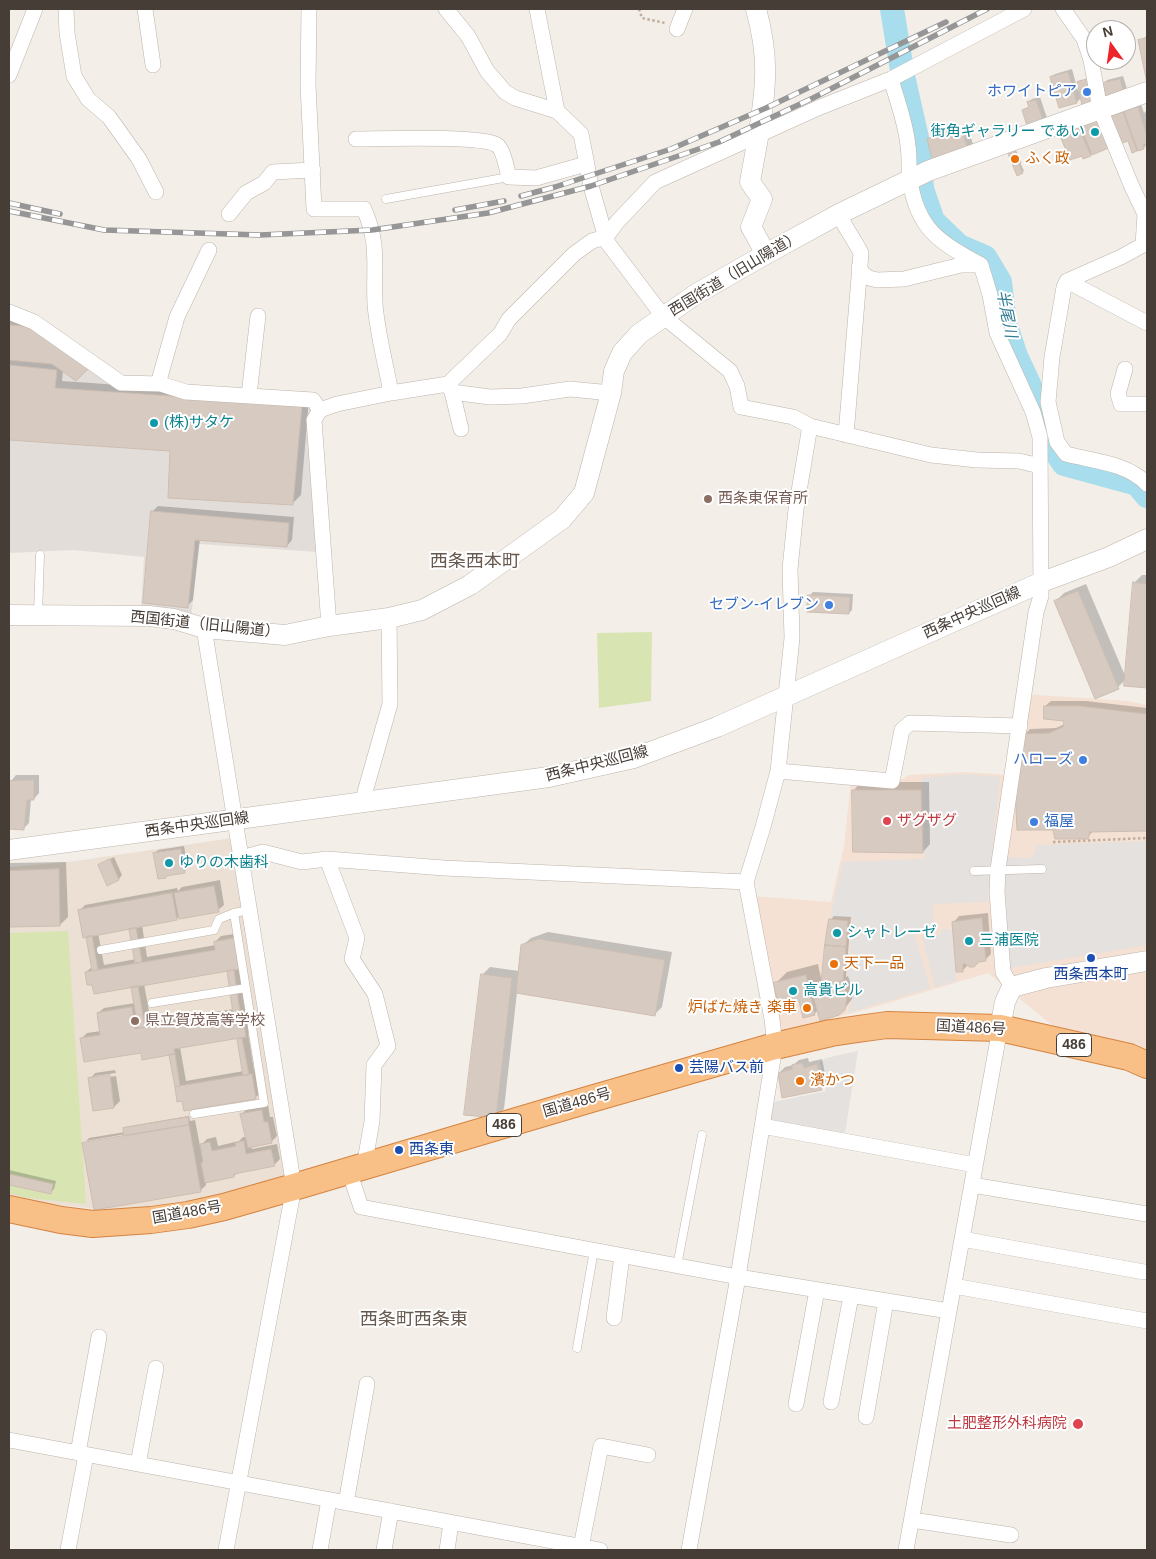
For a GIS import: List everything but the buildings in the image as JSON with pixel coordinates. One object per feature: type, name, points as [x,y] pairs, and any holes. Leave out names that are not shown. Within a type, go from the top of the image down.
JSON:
[{"type":"highway","name":"国道486号","points":[[9,1209],[61,1220],[93,1224],[188,1215],[224,1207],[591,1099],[775,1046],[831,1032],[887,1025],[1000,1028],[1129,1057],[1147,1065]]},
{"type":"street","points":[[9,76],[35,9]]},
{"type":"street","points":[[66,9],[67,33],[74,76],[88,99],[109,117],[139,159],[156,192]]},
{"type":"street","points":[[145,9],[153,65]]},
{"type":"street","points":[[309,9],[308,85],[314,209],[364,209],[371,225],[375,244],[375,306],[391,393]]},
{"type":"street","points":[[446,9],[468,36],[487,71],[505,92],[514,98],[557,110],[581,134],[591,186],[607,242],[664,316],[730,372],[737,386],[741,407],[793,417],[810,426],[931,455],[1018,462],[1040,466]]},
{"type":"street","points":[[537,9],[557,110]]},
{"type":"street","points":[[678,28],[685,9]]},
{"type":"street","points":[[756,9],[762,31],[766,77],[750,182],[762,199],[751,226],[766,254]]},
{"type":"street","points":[[450,388],[500,334],[509,319],[574,254],[592,241],[606,237],[618,221],[655,182],[818,108],[891,79],[1024,9]]},
{"type":"street","points":[[1063,9],[1084,39],[1091,60],[1100,109],[1146,214],[1143,245],[1067,281],[1064,287],[1052,357],[1048,403],[1057,442],[1066,454],[1122,468],[1147,484]]},
{"type":"street","points":[[891,79],[908,145],[910,180],[918,211],[934,235],[957,252],[981,265],[990,295],[997,333],[1032,409],[1040,437],[1041,596],[1036,612],[996,892],[1003,972],[1012,987]]},
{"type":"street","name":"西国街道（旧山陽道）","points":[[9,615],[149,616],[174,619],[204,628],[285,635],[329,626],[389,618],[422,610],[470,585],[562,519],[584,493],[611,393],[614,371],[622,353],[639,334],[664,316],[696,294],[766,254],[839,214],[928,171],[1147,92]]},
{"type":"street","points":[[356,139],[476,140],[497,144],[501,148],[510,177],[536,178],[586,164]]},
{"type":"street","points":[[228,214],[246,193],[264,183],[273,172],[313,170]]},
{"type":"street","points":[[839,214],[846,230],[854,239],[861,253],[846,435]]},
{"type":"street","points":[[158,384],[177,317],[209,250]]},
{"type":"street","points":[[859,267],[863,274],[878,280],[904,279],[961,265],[981,265]]},
{"type":"street","points":[[1067,281],[1147,323]]},
{"type":"street","points":[[9,312],[34,322],[121,383],[158,384],[186,392],[312,400],[320,410]]},
{"type":"street","points":[[249,395],[258,316]]},
{"type":"street","points":[[1125,369],[1118,394],[1121,404],[1147,404]]},
{"type":"street","points":[[450,388],[460,429]]},
{"type":"street","points":[[329,626],[314,420],[320,410],[337,404],[391,393],[450,388],[490,397],[522,396],[570,389],[611,393]]},
{"type":"street","points":[[1032,409],[1048,403]]},
{"type":"street","points":[[689,1550],[738,1277],[775,1046],[746,882],[778,771],[792,638],[790,570],[796,509],[810,426]]},
{"type":"street","name":"西条中央巡回線","points":[[9,850],[549,777],[634,758],[785,697],[1042,582],[1109,557],[1147,539]]},
{"type":"street","points":[[366,801],[366,792],[390,704],[389,618]]},
{"type":"street","points":[[204,628],[294,1187],[226,1550]]},
{"type":"street","points":[[778,771],[892,781],[902,730],[910,723],[1020,726]]},
{"type":"street","points":[[241,858],[264,852],[302,862],[327,859],[444,868],[746,882]]},
{"type":"street","points":[[327,859],[357,938],[352,959],[375,994],[388,1046],[374,1065],[372,1121],[357,1169],[361,1207],[738,1277],[949,1312]]},
{"type":"street","points":[[1012,987],[1046,978],[1147,960]]},
{"type":"street","points":[[906,1550],[1000,1028],[1005,1002],[1012,987]]},
{"type":"street","points":[[762,1126],[976,1165]]},
{"type":"street","points":[[972,1185],[1147,1214]]},
{"type":"street","points":[[962,1239],[1144,1272]]},
{"type":"street","points":[[614,1318],[622,1256]]},
{"type":"street","points":[[954,1286],[1147,1321]]},
{"type":"street","points":[[796,1404],[817,1290]]},
{"type":"street","points":[[831,1402],[851,1296]]},
{"type":"street","points":[[866,1417],[886,1301]]},
{"type":"street","points":[[68,1550],[99,1337]]},
{"type":"street","points":[[138,1464],[156,1368]]},
{"type":"street","points":[[346,1503],[367,1384]]},
{"type":"street","points":[[9,1440],[600,1550]]},
{"type":"street","points":[[582,1547],[601,1446],[648,1455]]},
{"type":"street","points":[[320,1550],[329,1500]]},
{"type":"street","points":[[384,1550],[391,1511]]},
{"type":"street","points":[[912,1520],[1011,1535]]},
{"type":"street","points":[[447,1550],[452,1522]]},
{"type":"lane","points":[[386,199],[510,177]]},
{"type":"lane","points":[[38,614],[40,555]]},
{"type":"lane","points":[[974,871],[1042,869]]},
{"type":"lane","points":[[101,950],[214,930],[219,919],[249,910]]},
{"type":"lane","points":[[194,1114],[264,1102],[234,913]]},
{"type":"lane","points":[[152,1003],[246,988]]},
{"type":"lane","points":[[677,1266],[702,1134]]},
{"type":"lane","points":[[577,1348],[594,1250]]},
{"type":"path","points":[[639,9],[642,18],[678,28]]},
{"type":"path","points":[[1052,842],[1147,838]]},
{"type":"shaded area","name":"(株)サタケ","points":[[9,317],[34,325],[118,387],[311,407],[318,552],[199,544],[191,619],[141,610],[144,557],[74,550],[9,553]]},
{"type":"shaded area","points":[[1023,694],[1128,701],[1147,705],[1147,1053],[1053,1026],[988,973],[871,1008],[777,1033],[752,896],[831,902],[844,846],[851,781],[897,782],[909,775],[966,772],[1007,775]]},
{"type":"shaded area","points":[[963,774],[1000,777],[987,902],[933,904],[933,930],[913,929],[930,988],[848,1013],[852,999],[847,975],[852,918],[830,916],[843,862],[925,859],[922,778]]},
{"type":"shaded area","name":"県立賀茂高等学校","points":[[232,838],[288,1171],[282,1180],[173,1205],[106,1210],[31,1202],[9,1197],[9,867],[76,861]]},
{"type":"shaded area","points":[[1147,841],[1147,945],[1009,968],[1000,894],[1005,857],[1032,858],[1038,845]]},
{"type":"shaded area","points":[[943,929],[951,929],[956,981],[935,987],[922,937],[938,935]]},
{"type":"shaded area","points":[[858,1051],[845,1133],[770,1121],[774,1102],[826,1091],[820,1062],[826,1058]]},
{"type":"green space","points":[[652,632],[651,701],[599,708],[597,633]]},
{"type":"green space","points":[[68,931],[86,1204],[28,1198],[9,1193],[9,933]]},
{"type":"waterway","name":"半尾川","points":[[892,9],[903,76],[919,147],[922,189],[933,221],[959,246],[985,257],[1000,282],[1005,323],[1016,356],[1044,416],[1056,452],[1064,464],[1137,484],[1147,496]]},
{"type":"railway","points":[[9,211],[104,230],[260,235],[372,230],[488,213],[591,186],[719,142],[813,98],[987,9]]},
{"type":"railway","points":[[521,196],[555,187],[671,149],[766,108],[946,22]]},
{"type":"railway","points":[[455,210],[504,201]]},
{"type":"railway","points":[[9,203],[60,214]]},
{"type":"place","name":"ホワイトピア","points":[[1087,92]]},
{"type":"place","name":"街角ギャラリー であい","points":[[1095,132]]},
{"type":"place","name":"ふく政","points":[[1015,159]]},
{"type":"place","name":"(株)サタケ","points":[[154,423]]},
{"type":"place","name":"西条東保育所","points":[[708,499]]},
{"type":"place","name":"セブン-イレブン","points":[[829,605]]},
{"type":"place","name":"ハローズ","points":[[1083,760]]},
{"type":"place","name":"ザグザグ","points":[[887,821]]},
{"type":"place","name":"福屋","points":[[1034,822]]},
{"type":"place","name":"ゆりの木歯科","points":[[169,863]]},
{"type":"place","name":"シャトレーゼ","points":[[837,933]]},
{"type":"place","name":"三浦医院","points":[[969,941]]},
{"type":"place","name":"西条西本町","points":[[1091,958]]},
{"type":"place","name":"天下一品","points":[[834,964]]},
{"type":"place","name":"高貴ビル","points":[[793,991]]},
{"type":"place","name":"炉ばた焼き 楽車","points":[[807,1008]]},
{"type":"place","name":"県立賀茂高等学校","points":[[135,1021]]},
{"type":"place","name":"芸陽バス前","points":[[679,1068]]},
{"type":"place","name":"濱かつ","points":[[800,1081]]},
{"type":"place","name":"西条東","points":[[399,1150]]},
{"type":"place","name":"土肥整形外科病院","points":[[1078,1424]]},
{"type":"district","name":"西条西本町","points":[[475,562]]},
{"type":"district","name":"西条町西条東","points":[[414,1320]]}]
